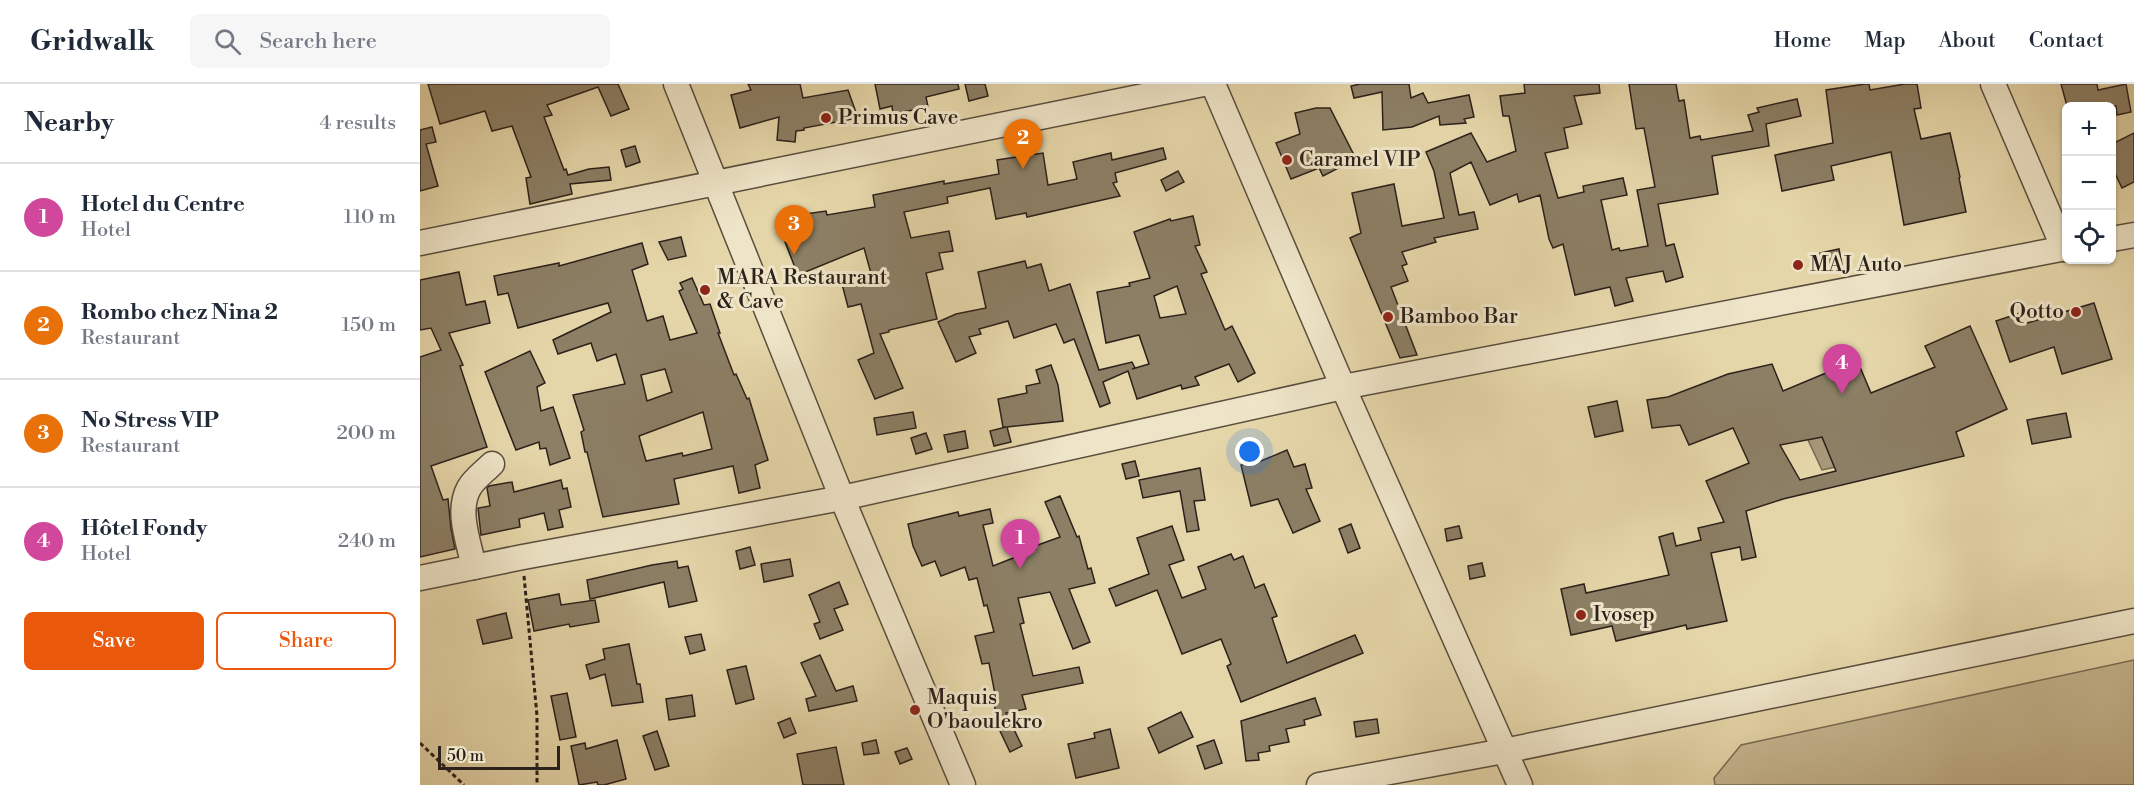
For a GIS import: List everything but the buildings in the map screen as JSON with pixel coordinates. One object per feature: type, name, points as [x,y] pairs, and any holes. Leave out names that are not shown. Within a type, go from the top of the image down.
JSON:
[{"type":"street","points":[[676,84],[842,498],[963,785]]},
{"type":"street","points":[[420,243],[1203,84]]},
{"type":"street","points":[[1213,84],[1343,387],[1520,785]]},
{"type":"street","points":[[1993,84],[2062,242]]},
{"type":"street","points":[[2116,238],[2134,235]]},
{"type":"street","points":[[420,578],[842,498],[1343,387],[2062,250]]},
{"type":"street","points":[[474,567],[463,504],[469,487],[492,464]]},
{"type":"street","points":[[1319,785],[1504,751],[2134,621]]},
{"type":"path","points":[[523,557],[537,716],[537,785]]},
{"type":"path","points":[[420,743],[464,785]]},
{"type":"shaded area","points":[[1822,437],[1836,467],[1822,470],[1808,440]]},
{"type":"shaded area","points":[[2134,660],[2134,785],[1715,785],[1714,778],[1741,745]]},
{"type":"place","name":"Primus Cave","points":[[826,118]]},
{"type":"place","name":"Caramel VIP","points":[[1287,160]]},
{"type":"place","name":"Rombo chez Nina 2","points":[[1023,169]]},
{"type":"place","name":"No Stress VIP","points":[[794,255]]},
{"type":"place","name":"MAJ Auto","points":[[1798,265]]},
{"type":"place","name":"MARA Restaurant & Cave","points":[[705,290]]},
{"type":"place","name":"Qotto","points":[[2076,312]]},
{"type":"place","name":"Bamboo Bar","points":[[1388,317]]},
{"type":"place","name":"Hôtel Fondy","points":[[1842,394]]},
{"type":"place","name":"Hotel du Centre","points":[[1020,569]]},
{"type":"place","name":"Ivosep","points":[[1581,615]]},
{"type":"place","name":"Maquis O'baoulekro","points":[[915,710]]}]
